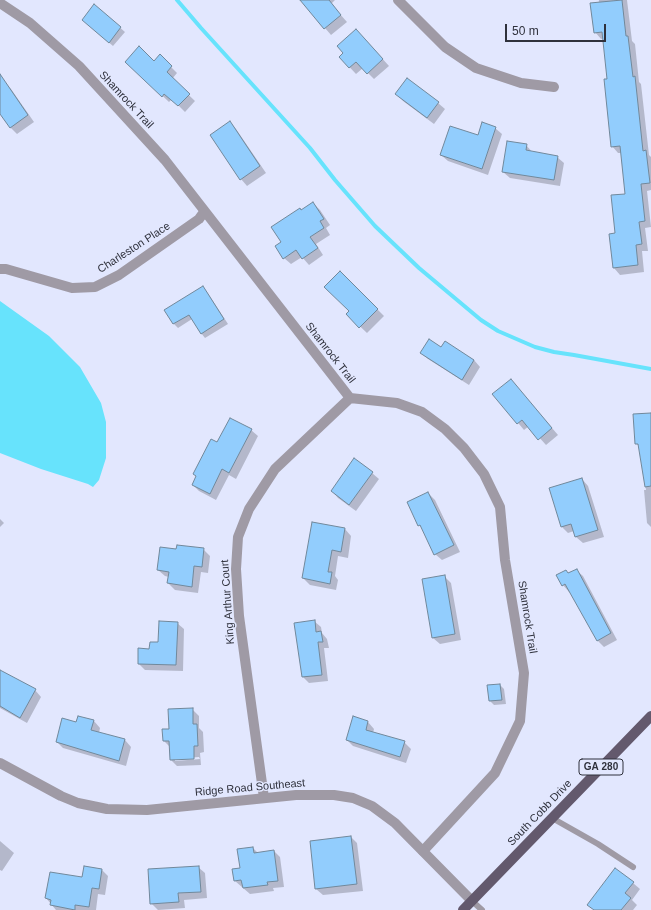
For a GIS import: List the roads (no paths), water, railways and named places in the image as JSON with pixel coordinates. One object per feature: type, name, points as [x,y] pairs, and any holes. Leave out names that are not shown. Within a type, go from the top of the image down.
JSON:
[{"type":"main road","name":"South Cobb Drive","points":[[463,910],[651,716]]},
{"type":"street","points":[[398,0],[445,47],[476,68],[521,83],[554,87]]},
{"type":"street","name":"Shamrock Trail","points":[[0,3],[30,23],[79,66],[165,160],[350,398],[397,403],[422,412],[445,428],[464,448],[484,474],[500,507],[506,560],[524,673],[520,721],[495,773],[423,850]]},
{"type":"street","name":"Charleston Place","points":[[0,269],[6,269],[72,288],[95,287],[119,275],[199,219],[204,212]]},
{"type":"street","name":"King Arthur Court","points":[[264,798],[239,616],[236,569],[238,537],[249,509],[275,469],[350,398]]},
{"type":"street","name":"Ridge Road Southeast","points":[[0,763],[61,796],[107,809],[147,810],[318,794],[353,798],[370,805],[383,814],[423,850],[472,901]]},
{"type":"lane","points":[[552,818],[598,844],[633,867]]},
{"type":"lane","points":[[472,901],[482,910]]},
{"type":"water","points":[[0,301],[49,336],[80,367],[101,403],[106,422],[106,458],[99,480],[93,487],[0,453]]},
{"type":"waterway","points":[[177,0],[310,148],[335,180],[375,226],[419,268],[481,320],[498,331],[535,347],[554,352],[651,369]]}]
